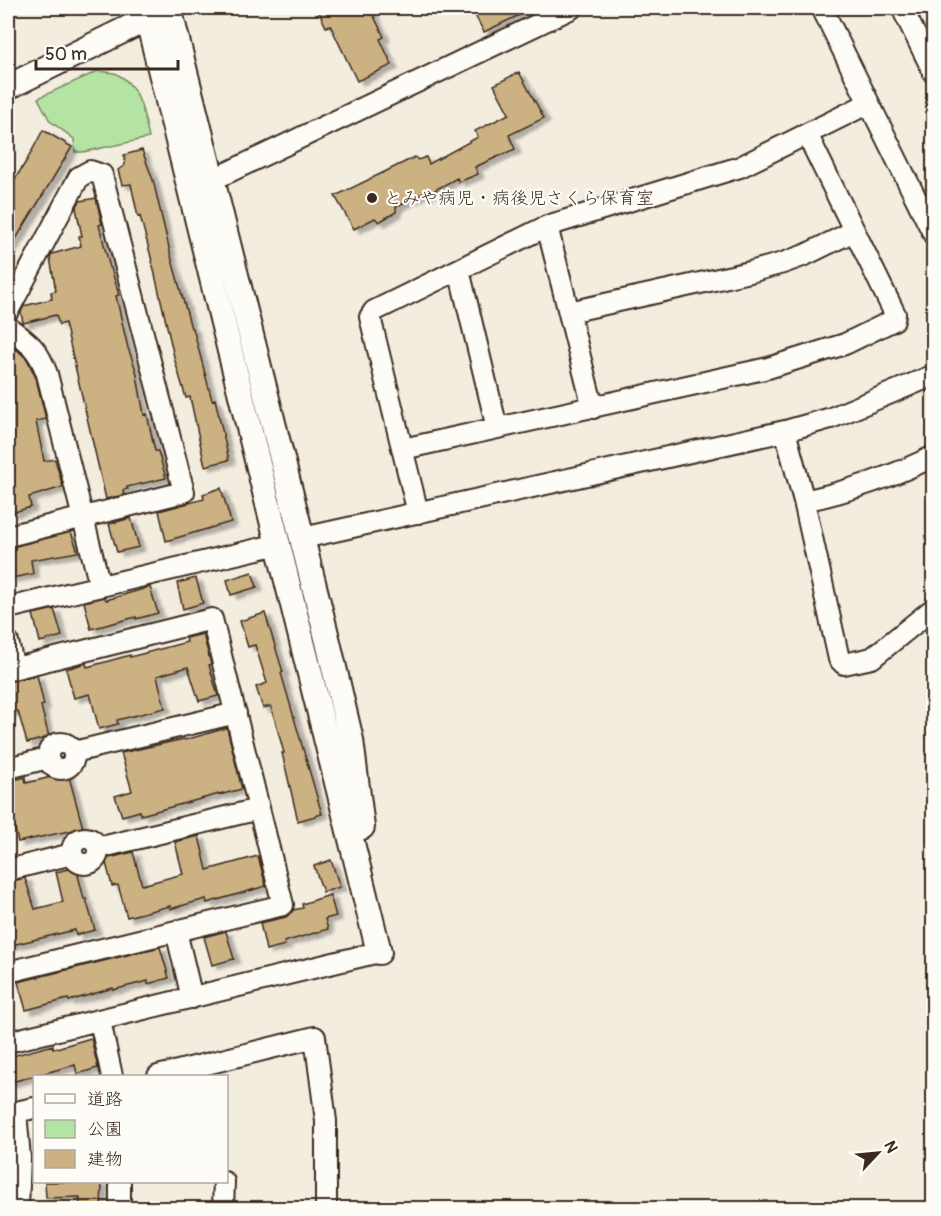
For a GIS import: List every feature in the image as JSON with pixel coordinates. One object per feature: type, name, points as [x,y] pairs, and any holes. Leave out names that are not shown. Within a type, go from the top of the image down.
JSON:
[{"type":"street","points":[[8,87],[146,13],[170,8],[303,538],[351,740],[363,834],[389,931],[380,952],[8,1042]]},
{"type":"street","points":[[212,180],[572,8]]},
{"type":"street","points":[[822,8],[933,235]]},
{"type":"street","points":[[902,8],[933,73]]},
{"type":"street","points":[[146,13],[380,952]]},
{"type":"street","points":[[418,513],[370,317],[374,311],[547,226],[740,167],[869,103]]},
{"type":"street","points":[[403,449],[768,368],[845,344],[894,320],[895,314],[807,134]]},
{"type":"street","points":[[8,311],[79,177],[90,171],[102,175],[184,492],[8,536]]},
{"type":"street","points":[[547,226],[593,408]]},
{"type":"street","points":[[569,312],[783,263],[806,255],[854,231]]},
{"type":"street","points":[[459,270],[497,428]]},
{"type":"street","points":[[8,327],[41,356],[100,586]]},
{"type":"street","points":[[303,538],[784,431],[831,418],[933,375]]},
{"type":"street","points":[[784,431],[804,501],[838,659],[844,664],[872,658],[933,608]]},
{"type":"street","points":[[804,501],[852,490],[933,456]]},
{"type":"street","points":[[8,608],[279,544]]},
{"type":"street","points":[[8,642],[11,669],[212,619],[283,905],[8,972]]},
{"type":"street","points":[[8,768],[48,758],[56,768],[64,768],[74,761],[74,752],[236,713]]},
{"type":"street","points":[[8,870],[72,854],[73,845],[80,839],[88,838],[98,848],[259,809]]},
{"type":"street","points":[[176,931],[192,998]]},
{"type":"street","points":[[100,1021],[112,1075]]},
{"type":"street","points":[[173,1075],[217,1069],[315,1037],[326,1121],[326,1209]]},
{"type":"street","points":[[18,1209],[20,1158],[16,1112],[33,1108]]},
{"type":"street","points":[[120,1183],[120,1209]]},
{"type":"street","points":[[223,1209],[224,1183]]},
{"type":"green space","points":[[98,71],[117,74],[131,86],[140,102],[149,138],[75,152],[74,139],[50,121],[38,98]]},
{"type":"building","points":[[317,8],[370,8],[384,37],[380,39],[392,65],[357,81],[330,25],[326,27]]},
{"type":"building","points":[[471,8],[534,8],[484,32]]},
{"type":"building","points":[[519,72],[544,118],[509,135],[515,149],[475,167],[478,174],[459,182],[457,178],[426,195],[425,192],[396,207],[396,212],[379,222],[375,218],[354,229],[335,196],[415,157],[418,160],[426,157],[429,164],[478,137],[475,131],[509,114],[494,85]]},
{"type":"building","points":[[43,130],[72,147],[8,252],[8,190]]},
{"type":"building","points":[[142,150],[153,180],[171,256],[212,400],[215,399],[229,460],[205,466],[190,397],[186,398],[175,361],[131,184],[122,185],[118,170],[125,165],[124,155]]},
{"type":"building","points":[[96,198],[102,224],[99,225],[119,295],[116,296],[128,348],[136,370],[144,415],[147,414],[155,451],[158,451],[166,478],[127,487],[128,489],[123,490],[124,495],[106,499],[65,323],[59,325],[56,315],[23,323],[21,312],[24,306],[52,299],[51,292],[56,291],[50,258],[52,254],[81,246],[79,236],[82,236],[76,208],[80,201]]},
{"type":"building","points":[[13,346],[27,359],[36,378],[46,419],[36,421],[44,461],[55,459],[63,487],[29,497],[31,507],[11,513],[8,496],[8,349]]},
{"type":"building","points":[[221,488],[231,522],[166,541],[159,511],[204,499],[203,494]]},
{"type":"building","points":[[131,518],[139,547],[117,552],[109,524]]},
{"type":"building","points":[[71,532],[78,552],[31,560],[33,574],[11,578],[8,548]]},
{"type":"building","points":[[252,572],[257,587],[231,595],[227,580]]},
{"type":"building","points":[[196,578],[203,603],[183,609],[177,583]]},
{"type":"building","points":[[150,587],[158,613],[91,629],[84,602],[105,597],[106,600]]},
{"type":"building","points":[[54,609],[62,636],[40,642],[33,614]]},
{"type":"building","points":[[265,613],[322,814],[298,821],[282,753],[284,753],[271,706],[263,708],[256,687],[267,683],[255,645],[248,647],[240,621]]},
{"type":"building","points":[[203,634],[218,696],[199,701],[188,667],[157,676],[165,708],[117,720],[118,724],[99,729],[90,694],[74,698],[66,669],[86,663],[87,667],[130,655],[130,657],[187,642],[186,638]]},
{"type":"building","points":[[37,675],[44,705],[41,706],[49,737],[27,743],[18,711],[8,713],[8,682]]},
{"type":"building","points":[[227,728],[242,789],[141,815],[140,811],[122,816],[115,796],[132,791],[121,753],[185,740]]},
{"type":"building","points":[[68,773],[83,828],[18,842],[10,808],[8,809],[8,789],[13,787],[11,781],[25,777],[26,783]]},
{"type":"building","points":[[199,836],[207,870],[258,856],[266,886],[207,903],[206,899],[127,917],[118,885],[112,886],[105,859],[133,852],[142,885],[183,874],[175,842]]},
{"type":"building","points":[[331,860],[340,887],[323,892],[314,866]]},
{"type":"building","points":[[76,867],[95,930],[76,935],[75,930],[8,946],[8,882],[25,878],[35,909],[63,902],[56,872]]},
{"type":"building","points":[[330,895],[336,916],[325,919],[328,929],[284,942],[285,945],[266,950],[260,923],[286,917],[293,910],[303,908],[302,904]]},
{"type":"building","points":[[226,931],[234,959],[212,965],[204,937]]},
{"type":"building","points":[[160,947],[169,978],[148,984],[148,981],[113,990],[113,988],[69,1001],[68,999],[26,1010],[18,982]]},
{"type":"building","points":[[91,1038],[98,1068],[77,1074],[75,1065],[8,1083],[8,1057],[53,1045],[53,1049]]},
{"type":"building","points":[[45,1183],[102,1183],[101,1209],[79,1209],[80,1197],[46,1198]]},
{"type":"place","name":"とみや病児・病後児さくら保育室","points":[[372,198]]}]
